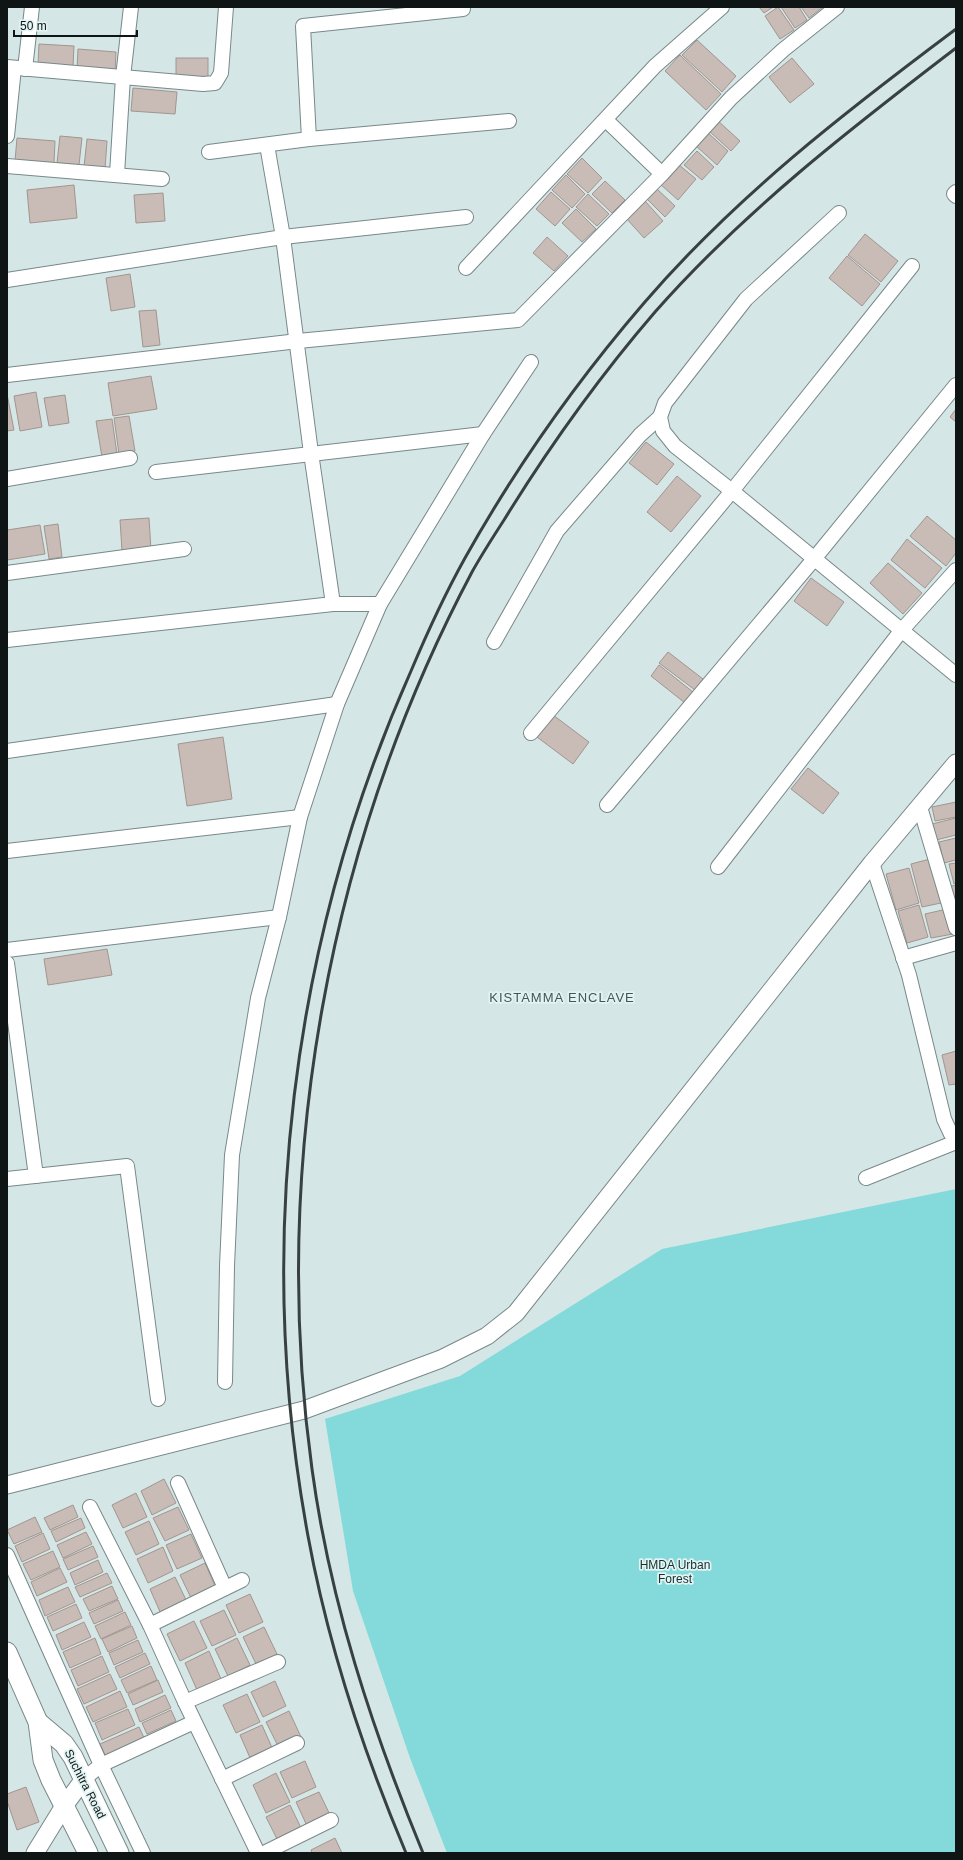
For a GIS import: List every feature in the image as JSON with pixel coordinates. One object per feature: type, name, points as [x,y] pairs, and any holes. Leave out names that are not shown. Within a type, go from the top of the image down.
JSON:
[{"type":"main road","points":[[7,1652],[38,1722],[43,1760],[88,1853]]},
{"type":"main road","name":"Suchitra Road","points":[[38,1722],[64,1744],[84,1779],[119,1853]]},
{"type":"street","points":[[7,136],[15,68],[32,7]]},
{"type":"street","points":[[117,174],[123,78],[131,7]]},
{"type":"street","points":[[15,68],[123,78],[203,84],[215,83],[221,73],[226,7]]},
{"type":"street","points":[[466,268],[655,66],[722,7]]},
{"type":"street","points":[[7,375],[298,341],[518,320],[662,174],[731,98],[783,50],[837,7]]},
{"type":"street","points":[[309,139],[303,26],[463,9]]},
{"type":"street","points":[[606,120],[662,174]]},
{"type":"street","points":[[209,152],[309,139],[509,121]]},
{"type":"street","points":[[267,145],[283,237],[298,341],[311,453],[333,604]]},
{"type":"street","points":[[7,166],[117,174],[162,179]]},
{"type":"street","points":[[956,192],[954,194],[956,196]]},
{"type":"street","points":[[840,213],[746,299],[664,403],[660,417],[663,430],[675,446],[956,675]]},
{"type":"street","points":[[7,280],[283,237],[466,217]]},
{"type":"street","points":[[531,733],[732,491],[912,266]]},
{"type":"street","points":[[225,1382],[226,1266],[232,1155],[258,998],[279,917],[300,817],[337,704],[380,604],[483,434],[531,362]]},
{"type":"street","points":[[607,805],[814,559],[956,385]]},
{"type":"street","points":[[494,642],[557,531],[640,436],[660,417]]},
{"type":"street","points":[[156,472],[483,434]]},
{"type":"street","points":[[7,479],[130,458]]},
{"type":"street","points":[[7,572],[184,549]]},
{"type":"street","points":[[718,867],[901,631],[956,570]]},
{"type":"street","points":[[7,640],[333,604],[380,604]]},
{"type":"street","points":[[7,751],[337,704]]},
{"type":"street","points":[[7,1485],[304,1410],[441,1359],[487,1336],[516,1314],[872,863],[956,763]]},
{"type":"street","points":[[920,807],[956,928]]},
{"type":"street","points":[[7,851],[300,817]]},
{"type":"street","points":[[872,863],[903,958],[944,1119],[951,1134],[956,1136]]},
{"type":"street","points":[[7,950],[279,917]]},
{"type":"street","points":[[903,958],[956,943]]},
{"type":"street","points":[[7,963],[36,1176]]},
{"type":"street","points":[[866,1178],[956,1142]]},
{"type":"street","points":[[7,1179],[127,1166],[158,1398]]},
{"type":"street","points":[[178,1483],[225,1588]]},
{"type":"street","points":[[90,1507],[150,1625],[194,1722],[258,1853]]},
{"type":"street","points":[[7,1555],[101,1765],[143,1853]]},
{"type":"street","points":[[150,1625],[242,1580]]},
{"type":"street","points":[[185,1702],[278,1662]]},
{"type":"street","points":[[35,1853],[64,1806],[84,1779],[101,1765],[194,1722]]},
{"type":"street","points":[[222,1779],[297,1743]]},
{"type":"street","points":[[264,1853],[331,1820]]},
{"type":"green space","name":"HMDA Urban Forest","points":[[956,1189],[956,1853],[447,1853],[410,1758],[353,1591],[325,1419],[460,1376],[662,1249]]},
{"type":"building","points":[[759,7],[773,7],[764,13]]},
{"type":"building","points":[[778,7],[794,30],[780,39],[765,16]]},
{"type":"building","points":[[781,7],[799,7],[807,20],[795,28]]},
{"type":"building","points":[[801,7],[823,7],[809,18]]},
{"type":"building","points":[[697,40],[736,76],[722,92],[682,55]]},
{"type":"building","points":[[39,44],[74,46],[73,67],[38,65]]},
{"type":"building","points":[[78,49],[116,52],[115,72],[77,70]]},
{"type":"building","points":[[680,55],[721,94],[706,110],[665,71]]},
{"type":"building","points":[[176,58],[208,58],[208,78],[176,78]]},
{"type":"building","points":[[792,58],[814,84],[790,103],[769,77]]},
{"type":"building","points":[[133,88],[177,92],[175,114],[131,111]]},
{"type":"building","points":[[717,120],[740,141],[731,151],[708,130]]},
{"type":"building","points":[[707,132],[728,151],[717,165],[695,145]]},
{"type":"building","points":[[60,136],[82,138],[79,165],[57,163]]},
{"type":"building","points":[[17,138],[55,141],[54,163],[15,161]]},
{"type":"building","points":[[87,139],[107,141],[105,169],[84,167]]},
{"type":"building","points":[[697,151],[714,167],[702,180],[684,165]]},
{"type":"building","points":[[582,158],[602,178],[588,193],[567,174]]},
{"type":"building","points":[[678,164],[696,179],[678,200],[660,184]]},
{"type":"building","points":[[566,175],[585,194],[572,208],[552,190]]},
{"type":"building","points":[[605,181],[625,200],[612,213],[592,194]]},
{"type":"building","points":[[74,185],[77,218],[30,223],[27,190]]},
{"type":"building","points":[[656,188],[675,206],[665,217],[646,198]]},
{"type":"building","points":[[551,192],[570,209],[555,226],[536,209]]},
{"type":"building","points":[[163,193],[165,221],[136,223],[134,195]]},
{"type":"building","points":[[588,194],[609,214],[597,226],[576,207]]},
{"type":"building","points":[[645,201],[663,221],[644,238],[626,218]]},
{"type":"building","points":[[576,209],[596,229],[582,242],[562,223]]},
{"type":"building","points":[[865,234],[898,261],[881,282],[848,255]]},
{"type":"building","points":[[547,237],[568,256],[554,271],[533,253]]},
{"type":"building","points":[[847,256],[880,284],[862,306],[829,278]]},
{"type":"building","points":[[130,274],[135,307],[111,311],[106,278]]},
{"type":"building","points":[[156,310],[160,345],[143,347],[139,311]]},
{"type":"building","points":[[151,376],[157,409],[113,416],[108,383]]},
{"type":"building","points":[[36,392],[42,427],[20,431],[14,396]]},
{"type":"building","points":[[7,394],[14,430],[7,431]]},
{"type":"building","points":[[65,395],[69,423],[49,426],[44,398]]},
{"type":"building","points":[[956,409],[956,422],[950,417]]},
{"type":"building","points":[[129,416],[135,451],[119,454],[114,418]]},
{"type":"building","points":[[112,419],[117,454],[102,457],[96,421]]},
{"type":"building","points":[[646,442],[674,464],[657,485],[629,463]]},
{"type":"building","points":[[677,476],[701,496],[671,532],[647,512]]},
{"type":"building","points":[[927,516],[956,540],[956,553],[946,566],[910,536]]},
{"type":"building","points":[[149,518],[151,550],[122,551],[120,520]]},
{"type":"building","points":[[58,524],[62,557],[49,559],[44,526]]},
{"type":"building","points":[[40,525],[45,554],[7,560],[7,530]]},
{"type":"building","points":[[907,539],[942,568],[925,588],[891,560]]},
{"type":"building","points":[[888,563],[922,593],[903,614],[870,583]]},
{"type":"building","points":[[811,578],[844,602],[827,626],[794,601]]},
{"type":"building","points":[[668,652],[703,679],[695,690],[659,663]]},
{"type":"building","points":[[659,665],[693,692],[685,703],[651,676]]},
{"type":"building","points":[[553,715],[589,742],[573,764],[537,737]]},
{"type":"building","points":[[223,737],[232,799],[187,806],[178,744]]},
{"type":"building","points":[[808,768],[839,793],[823,814],[791,789]]},
{"type":"building","points":[[956,802],[956,817],[935,821],[932,807]]},
{"type":"building","points":[[956,818],[956,835],[936,840],[932,824]]},
{"type":"building","points":[[956,838],[956,860],[944,863],[939,842]]},
{"type":"building","points":[[930,859],[941,903],[922,907],[911,864]]},
{"type":"building","points":[[956,863],[956,883],[954,884],[949,864]]},
{"type":"building","points":[[909,868],[919,903],[896,910],[886,874]]},
{"type":"building","points":[[956,885],[956,905],[948,887]]},
{"type":"building","points":[[919,905],[928,937],[907,943],[898,911]]},
{"type":"building","points":[[947,909],[953,934],[931,938],[925,914]]},
{"type":"building","points":[[107,949],[112,975],[48,985],[44,959]]},
{"type":"building","points":[[956,1051],[956,1084],[949,1085],[942,1055]]},
{"type":"building","points":[[164,1479],[176,1503],[152,1515],[141,1491]]},
{"type":"building","points":[[136,1493],[147,1517],[123,1528],[112,1505]]},
{"type":"building","points":[[73,1505],[78,1517],[50,1530],[44,1518]]},
{"type":"building","points":[[178,1507],[189,1530],[165,1541],[153,1518]]},
{"type":"building","points":[[35,1517],[42,1532],[14,1544],[7,1530]]},
{"type":"building","points":[[81,1518],[85,1528],[56,1542],[51,1531]]},
{"type":"building","points":[[149,1521],[159,1544],[136,1555],[125,1532]]},
{"type":"building","points":[[86,1532],[92,1544],[63,1558],[57,1545]]},
{"type":"building","points":[[43,1533],[50,1549],[22,1562],[15,1546]]},
{"type":"building","points":[[191,1534],[202,1558],[177,1569],[166,1545]]},
{"type":"building","points":[[93,1546],[98,1557],[68,1570],[63,1559]]},
{"type":"building","points":[[163,1547],[173,1571],[148,1583],[137,1559]]},
{"type":"building","points":[[53,1551],[60,1567],[31,1580],[23,1564]]},
{"type":"building","points":[[98,1560],[103,1572],[75,1585],[70,1573]]},
{"type":"building","points":[[205,1563],[216,1588],[192,1600],[180,1575]]},
{"type":"building","points":[[60,1568],[67,1582],[37,1596],[31,1582]]},
{"type":"building","points":[[107,1573],[112,1583],[80,1597],[75,1587]]},
{"type":"building","points":[[175,1577],[187,1602],[161,1614],[150,1589]]},
{"type":"building","points":[[112,1586],[118,1599],[89,1611],[83,1599]]},
{"type":"building","points":[[68,1587],[75,1602],[45,1616],[39,1600]]},
{"type":"building","points":[[250,1594],[263,1622],[239,1633],[226,1605]]},
{"type":"building","points":[[118,1600],[123,1611],[94,1624],[89,1613]]},
{"type":"building","points":[[76,1604],[82,1618],[53,1631],[47,1617]]},
{"type":"building","points":[[224,1610],[236,1635],[212,1646],[200,1621]]},
{"type":"building","points":[[125,1612],[131,1625],[101,1639],[95,1626]]},
{"type":"building","points":[[194,1621],[207,1648],[180,1661],[167,1634]]},
{"type":"building","points":[[84,1622],[91,1637],[62,1650],[56,1635]]},
{"type":"building","points":[[132,1626],[137,1638],[108,1652],[102,1639]]},
{"type":"building","points":[[264,1627],[277,1654],[256,1664],[243,1637]]},
{"type":"building","points":[[95,1638],[101,1654],[70,1668],[63,1652]]},
{"type":"building","points":[[237,1638],[250,1665],[228,1676],[215,1649]]},
{"type":"building","points":[[138,1640],[143,1652],[114,1665],[109,1653]]},
{"type":"building","points":[[209,1651],[221,1679],[197,1690],[185,1663]]},
{"type":"building","points":[[145,1653],[150,1664],[120,1678],[115,1667]]},
{"type":"building","points":[[102,1656],[109,1672],[78,1686],[71,1670]]},
{"type":"building","points":[[151,1666],[157,1680],[127,1693],[121,1680]]},
{"type":"building","points":[[110,1674],[117,1689],[84,1704],[77,1689]]},
{"type":"building","points":[[158,1680],[163,1692],[133,1705],[128,1694]]},
{"type":"building","points":[[275,1681],[286,1706],[263,1717],[251,1692]]},
{"type":"building","points":[[120,1691],[127,1707],[93,1722],[86,1707]]},
{"type":"building","points":[[247,1694],[260,1722],[236,1733],[223,1705]]},
{"type":"building","points":[[165,1695],[171,1708],[140,1722],[135,1709]]},
{"type":"building","points":[[128,1709],[135,1725],[102,1740],[95,1723]]},
{"type":"building","points":[[171,1710],[176,1721],[147,1734],[142,1723]]},
{"type":"building","points":[[289,1711],[301,1737],[279,1748],[266,1722]]},
{"type":"building","points":[[262,1725],[273,1750],[251,1760],[240,1735]]},
{"type":"building","points":[[139,1727],[146,1742],[107,1759],[100,1744]]},
{"type":"building","points":[[305,1761],[316,1787],[292,1798],[280,1772]]},
{"type":"building","points":[[276,1773],[290,1802],[266,1813],[253,1785]]},
{"type":"building","points":[[26,1787],[39,1822],[17,1830],[7,1801],[7,1794]]},
{"type":"building","points":[[319,1792],[331,1817],[308,1828],[296,1802]]},
{"type":"building","points":[[290,1805],[302,1830],[278,1841],[266,1817]]},
{"type":"building","points":[[335,1838],[342,1853],[312,1853],[311,1850]]},
{"type":"railway","points":[[406,1853],[361,1737],[336,1657],[316,1577],[308,1536],[292,1426],[284,1316],[285,1205],[294,1095],[311,986],[337,879],[370,774],[411,671],[443,600],[465,558],[505,491],[526,458],[571,394],[644,303],[679,264],[716,227],[792,157],[832,124],[956,29]]},
{"type":"railway","points":[[423,1853],[404,1806],[370,1712],[355,1664],[330,1568],[312,1469],[301,1354],[299,1238],[306,1123],[322,1008],[347,895],[380,784],[422,676],[476,565],[539,466],[575,413],[594,387],[655,312],[689,275],[761,205],[838,140],[956,48]]},
{"type":"district","name":"KISTAMMA ENCLAVE","points":[[562,997]]}]
